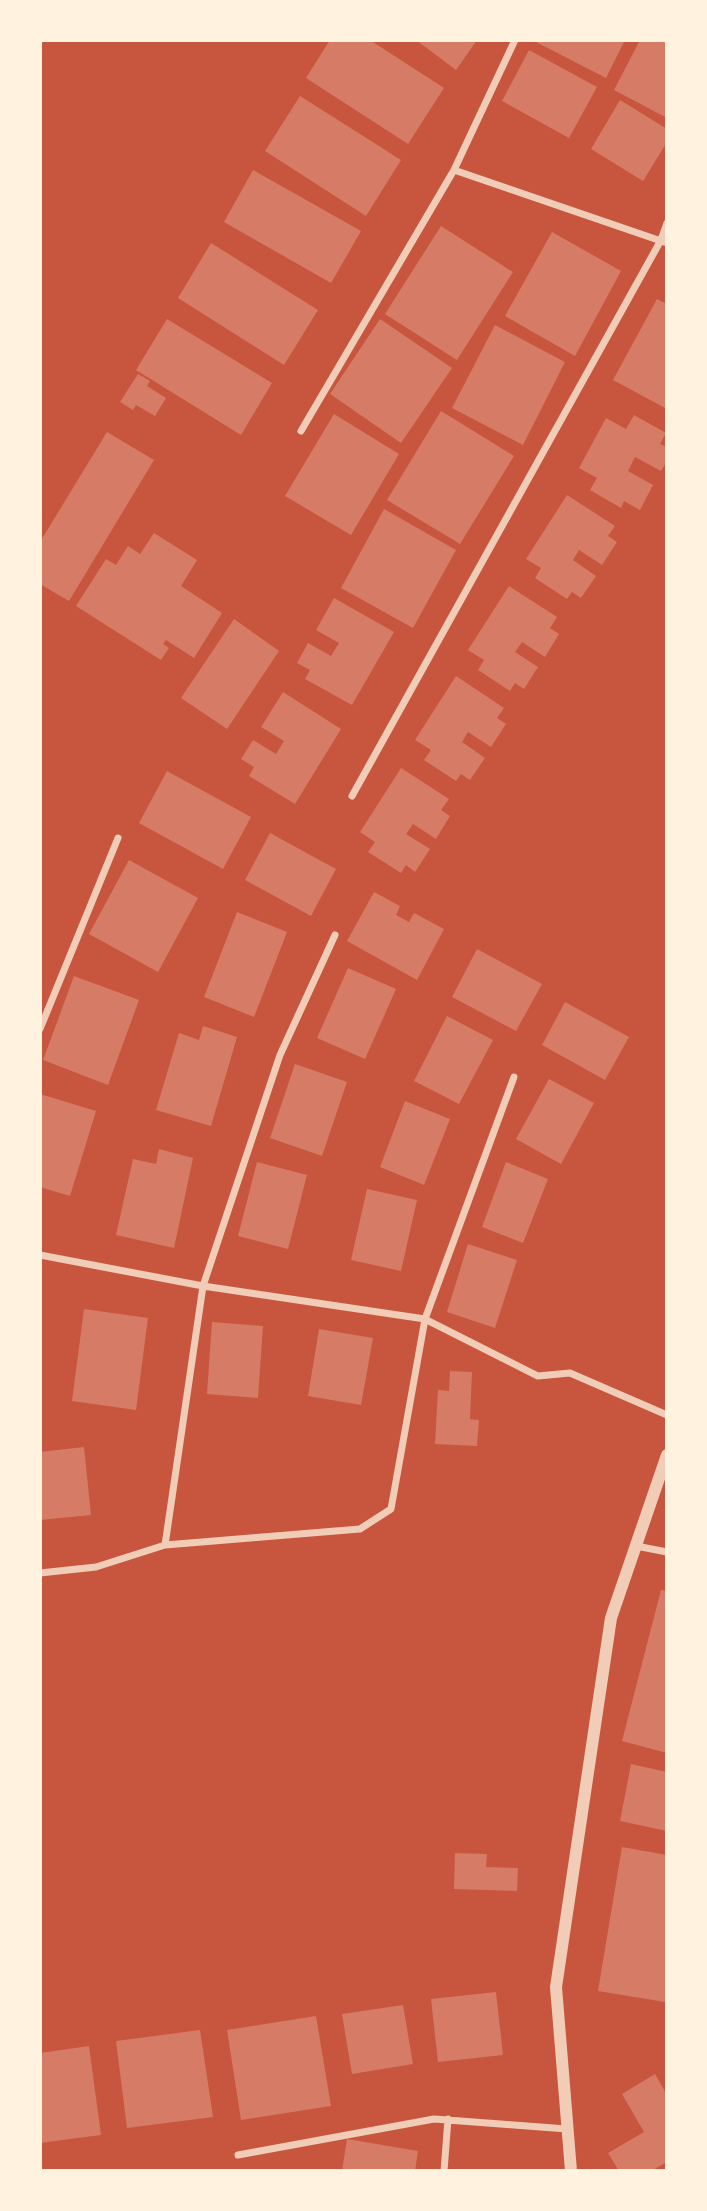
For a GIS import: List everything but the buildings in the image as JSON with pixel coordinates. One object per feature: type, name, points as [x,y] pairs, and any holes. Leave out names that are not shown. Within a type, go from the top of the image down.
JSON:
[{"type":"street","points":[[301,431],[453,170],[515,40]]},
{"type":"street","points":[[453,170],[664,242]]},
{"type":"street","points":[[352,796],[664,242],[667,223]]},
{"type":"street","points":[[40,1029],[118,838]]},
{"type":"street","points":[[165,1545],[203,1286],[280,1055],[335,935]]},
{"type":"street","points":[[40,1573],[96,1567],[165,1545],[360,1529],[391,1509],[425,1319],[514,1077]]},
{"type":"street","points":[[40,1255],[203,1286],[425,1319],[538,1376],[569,1373],[667,1415]]},
{"type":"street","points":[[570,2171],[556,1987],[611,1618],[667,1455]]},
{"type":"street","points":[[636,1546],[667,1552]]},
{"type":"street","points":[[238,2155],[434,2119],[567,2129]]},
{"type":"street","points":[[444,2171],[448,2119]]}]
